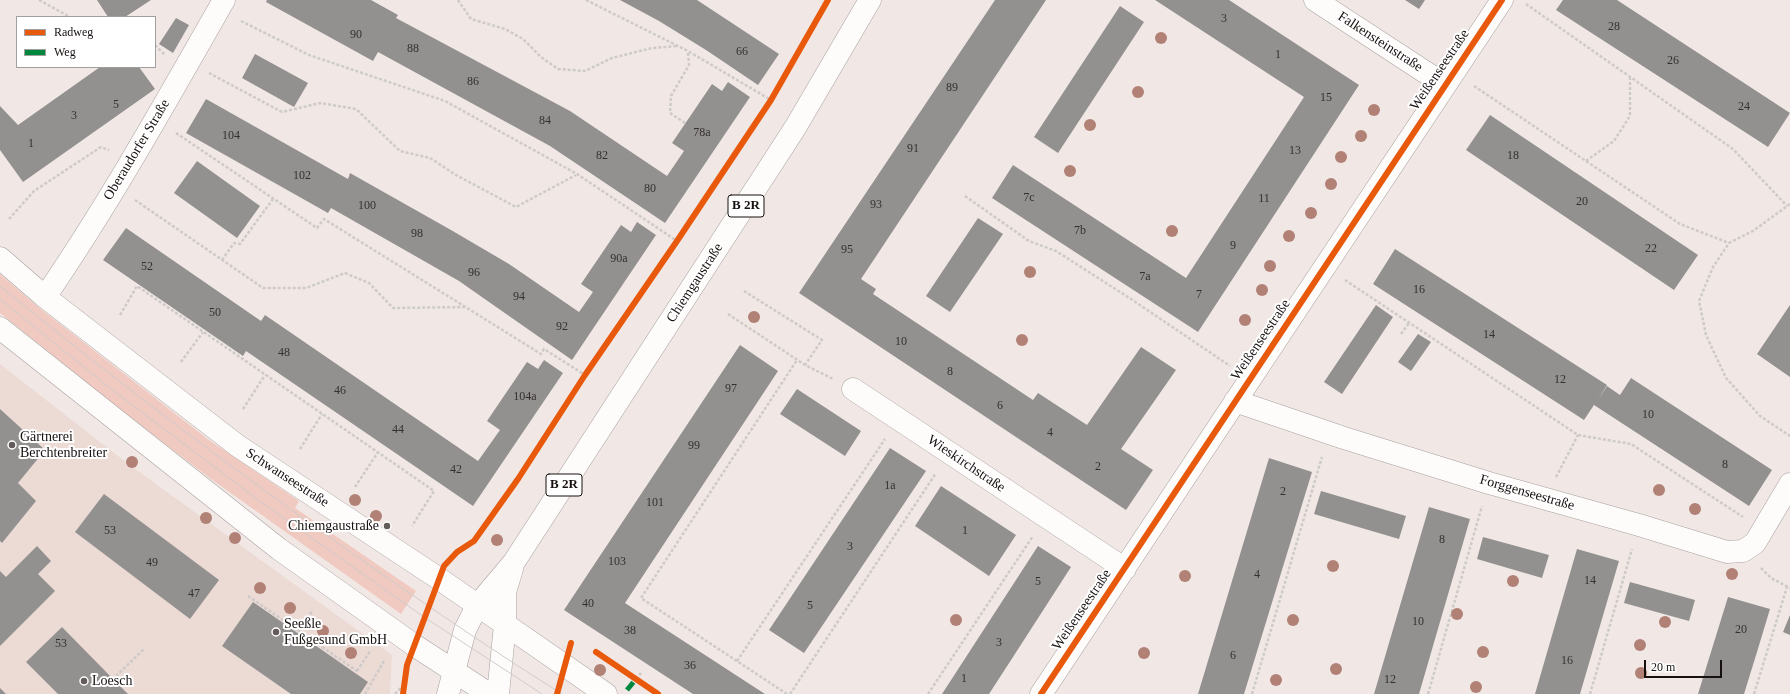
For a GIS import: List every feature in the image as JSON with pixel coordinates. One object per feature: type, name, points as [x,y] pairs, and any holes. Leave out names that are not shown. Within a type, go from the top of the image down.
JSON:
[{"type":"main road","name":"Chiemgaustraße","points":[[448,694],[453,670],[465,630],[477,606],[514,562],[795,128],[870,0]]},
{"type":"main road","name":"Falkensteinstraße","points":[[1315,0],[1449,79]]},
{"type":"main road","name":"Weißenseestraße","points":[[1041,694],[1502,0]]},
{"type":"main road","name":"Oberaudorfer Straße","points":[[45,297],[133,158],[222,5]]},
{"type":"main road","name":"Schwanseestraße","points":[[0,258],[45,297],[238,446],[606,694]]},
{"type":"main road","points":[[0,328],[279,549],[414,645],[490,694]]},
{"type":"main road","name":"Wieskirchstraße","points":[[853,389],[1124,569]]},
{"type":"main road","name":"Forggenseestraße","points":[[1235,401],[1329,433],[1489,483],[1639,525],[1727,552],[1743,551]]},
{"type":"main road","points":[[1743,551],[1754,543],[1790,484]]},
{"type":"main road","name":"Chiemgaustraße","points":[[498,694],[505,625],[505,592],[514,562]]},
{"type":"path","points":[[39,0],[68,16]]},
{"type":"path","points":[[458,0],[471,19],[490,24],[523,39],[541,57],[558,69],[585,71],[612,58],[652,48],[678,46]]},
{"type":"path","points":[[586,0],[678,46],[771,100]]},
{"type":"path","points":[[1520,0],[1733,149],[1788,205],[1753,231],[1729,243],[1713,267],[1699,301],[1706,335],[1726,378],[1760,416],[1790,436]]},
{"type":"path","points":[[222,5],[310,55],[445,102],[577,174],[678,241]]},
{"type":"path","points":[[685,123],[670,113],[671,96],[690,65],[688,52]]},
{"type":"path","points":[[188,62],[282,112],[320,103],[356,110],[400,151],[430,158],[456,175],[516,207],[577,174]]},
{"type":"path","points":[[1586,161],[1614,141],[1630,116],[1630,78]]},
{"type":"path","points":[[1449,79],[1586,161],[1680,224],[1729,243]]},
{"type":"path","points":[[156,120],[317,228],[324,219],[468,307],[541,354],[544,349],[585,375]]},
{"type":"path","points":[[9,219],[34,191],[100,147],[133,158]]},
{"type":"path","points":[[114,188],[136,201],[263,288],[306,288],[345,273],[369,283],[394,308],[468,307]]},
{"type":"path","points":[[965,196],[1029,241],[1056,251],[1125,295],[1250,379]]},
{"type":"path","points":[[222,260],[234,243],[240,244],[274,198]]},
{"type":"path","points":[[1324,266],[1578,435],[1631,444],[1763,530]]},
{"type":"path","points":[[120,315],[137,286],[434,491],[412,526]]},
{"type":"path","points":[[744,291],[822,340],[804,365]]},
{"type":"path","points":[[728,314],[804,365],[853,389]]},
{"type":"path","points":[[1401,334],[1409,322]]},
{"type":"path","points":[[181,362],[203,332]]},
{"type":"path","points":[[787,694],[641,598],[797,360]]},
{"type":"path","points":[[244,409],[265,375]]},
{"type":"path","points":[[300,449],[322,414]]},
{"type":"path","points":[[737,661],[898,419]]},
{"type":"path","points":[[1252,694],[1329,433]]},
{"type":"path","points":[[1545,498],[1578,435]]},
{"type":"path","points":[[355,487],[378,452]]},
{"type":"path","points":[[790,694],[950,453]]},
{"type":"path","points":[[1428,694],[1489,483]]},
{"type":"path","points":[[928,694],[1046,517]]},
{"type":"path","points":[[1590,694],[1639,525]]},
{"type":"path","points":[[1743,551],[1771,578],[1789,587],[1754,694]]},
{"type":"path","points":[[248,596],[356,672],[370,650]]},
{"type":"path","points":[[299,631],[313,610]]},
{"type":"path","points":[[116,676],[144,649]]},
{"type":"path","points":[[365,694],[384,661]]},
{"type":"path","points":[[631,675],[639,681],[640,673]]},
{"type":"path","points":[[396,694],[404,683]]},
{"type":"shaded area","points":[[0,274],[37,306],[209,440],[299,501],[295,508],[416,591],[401,614],[211,479],[130,417],[0,313]]},
{"type":"shaded area","points":[[0,364],[127,463],[392,655],[390,694],[0,694]]},
{"type":"building","points":[[97,0],[151,0],[127,16],[107,16]]},
{"type":"building","points":[[267,0],[371,0],[398,15],[396,18],[570,111],[667,176],[684,151],[672,143],[712,84],[722,91],[728,82],[750,97],[665,223],[550,146],[378,52],[373,61],[266,2]]},
{"type":"building","points":[[620,0],[697,0],[779,54],[758,85],[659,21]]},
{"type":"building","points":[[995,0],[1046,0],[861,279],[876,289],[873,294],[1033,400],[1038,393],[1087,425],[1141,347],[1176,370],[1121,449],[1153,470],[1126,510],[799,293]]},
{"type":"building","points":[[1155,0],[1229,0],[1359,85],[1198,332],[992,198],[1013,165],[1186,278],[1304,97]]},
{"type":"building","points":[[1405,0],[1425,0],[1419,9]]},
{"type":"building","points":[[1563,0],[1617,0],[1790,113],[1768,147],[1556,10]]},
{"type":"building","points":[[1120,6],[1144,22],[1058,153],[1034,137]]},
{"type":"building","points":[[176,18],[189,25],[173,53],[159,44]]},
{"type":"building","points":[[255,54],[308,83],[294,107],[242,78]]},
{"type":"building","points":[[99,68],[140,68],[155,89],[23,182],[0,150],[0,106],[18,125]]},
{"type":"building","points":[[206,99],[348,179],[350,173],[451,230],[509,264],[579,312],[593,292],[581,284],[621,225],[631,232],[637,222],[656,235],[572,360],[459,281],[331,208],[328,213],[186,133]]},
{"type":"building","points":[[1490,115],[1698,255],[1674,290],[1466,150]]},
{"type":"building","points":[[197,161],[260,206],[237,238],[174,193]]},
{"type":"building","points":[[978,218],[1003,234],[950,312],[926,296]]},
{"type":"building","points":[[126,228],[261,321],[265,315],[478,461],[500,430],[487,421],[527,362],[538,369],[544,360],[563,373],[473,506],[246,351],[243,356],[103,260]]},
{"type":"building","points":[[1395,249],[1607,385],[1598,400],[1607,386],[1620,395],[1631,378],[1772,470],[1749,506],[1594,405],[1584,420],[1373,284]]},
{"type":"building","points":[[1376,305],[1393,317],[1342,394],[1324,382]]},
{"type":"building","points":[[1790,305],[1790,377],[1757,354]]},
{"type":"building","points":[[1418,334],[1431,342],[1411,371],[1398,362]]},
{"type":"building","points":[[740,345],[778,371],[625,603],[765,694],[693,694],[564,610]]},
{"type":"building","points":[[797,389],[861,431],[845,456],[780,414]]},
{"type":"building","points":[[0,409],[45,450],[18,483],[36,501],[2,543],[0,541]]},
{"type":"building","points":[[890,448],[926,471],[804,653],[769,630]]},
{"type":"building","points":[[1269,458],[1312,472],[1244,694],[1198,694]]},
{"type":"building","points":[[941,486],[1016,535],[989,576],[915,526]]},
{"type":"building","points":[[1321,491],[1406,516],[1399,539],[1314,514]]},
{"type":"building","points":[[104,494],[219,580],[190,619],[75,532]]},
{"type":"building","points":[[1429,507],[1470,519],[1419,694],[1374,694]]},
{"type":"building","points":[[1483,537],[1549,555],[1542,578],[1477,559]]},
{"type":"building","points":[[37,546],[51,561],[38,574],[55,591],[0,646],[0,571],[6,577]]},
{"type":"building","points":[[1038,546],[1071,567],[989,694],[942,694]]},
{"type":"building","points":[[1577,549],[1619,561],[1580,694],[1535,694]]},
{"type":"building","points":[[1630,582],[1695,600],[1689,621],[1624,603]]},
{"type":"building","points":[[1728,597],[1770,609],[1757,652],[1744,694],[1698,694]]},
{"type":"building","points":[[253,602],[368,682],[360,694],[291,694],[222,646]]},
{"type":"building","points":[[1790,615],[1790,635],[1783,632]]},
{"type":"building","points":[[62,627],[128,694],[58,694],[26,662]]},
{"type":"building","points":[[0,688],[6,694],[0,694]]},
{"type":"tram line","points":[[0,286],[140,398],[284,505],[449,620],[562,694]]},
{"type":"tram line","points":[[0,299],[111,389],[265,505],[424,617],[542,694]]},
{"type":"marked path","points":[[627,690],[636,679]]},
{"type":"cycle path","points":[[403,694],[407,665],[444,566],[457,552],[474,541],[518,479],[585,375],[771,100],[828,0]]},
{"type":"cycle path","points":[[1041,694],[1502,0]]},
{"type":"cycle path","points":[[557,694],[571,643]]},
{"type":"cycle path","points":[[596,652],[658,694]]},
{"type":"place","name":"Gärtnerei Berchtenbreiter","points":[[12,445]]},
{"type":"place","name":"Chiemgaustraße","points":[[387,526]]},
{"type":"place","name":"Seeßle Fußgesund GmbH","points":[[276,632]]},
{"type":"place","name":"Loesch","points":[[84,681]]}]
